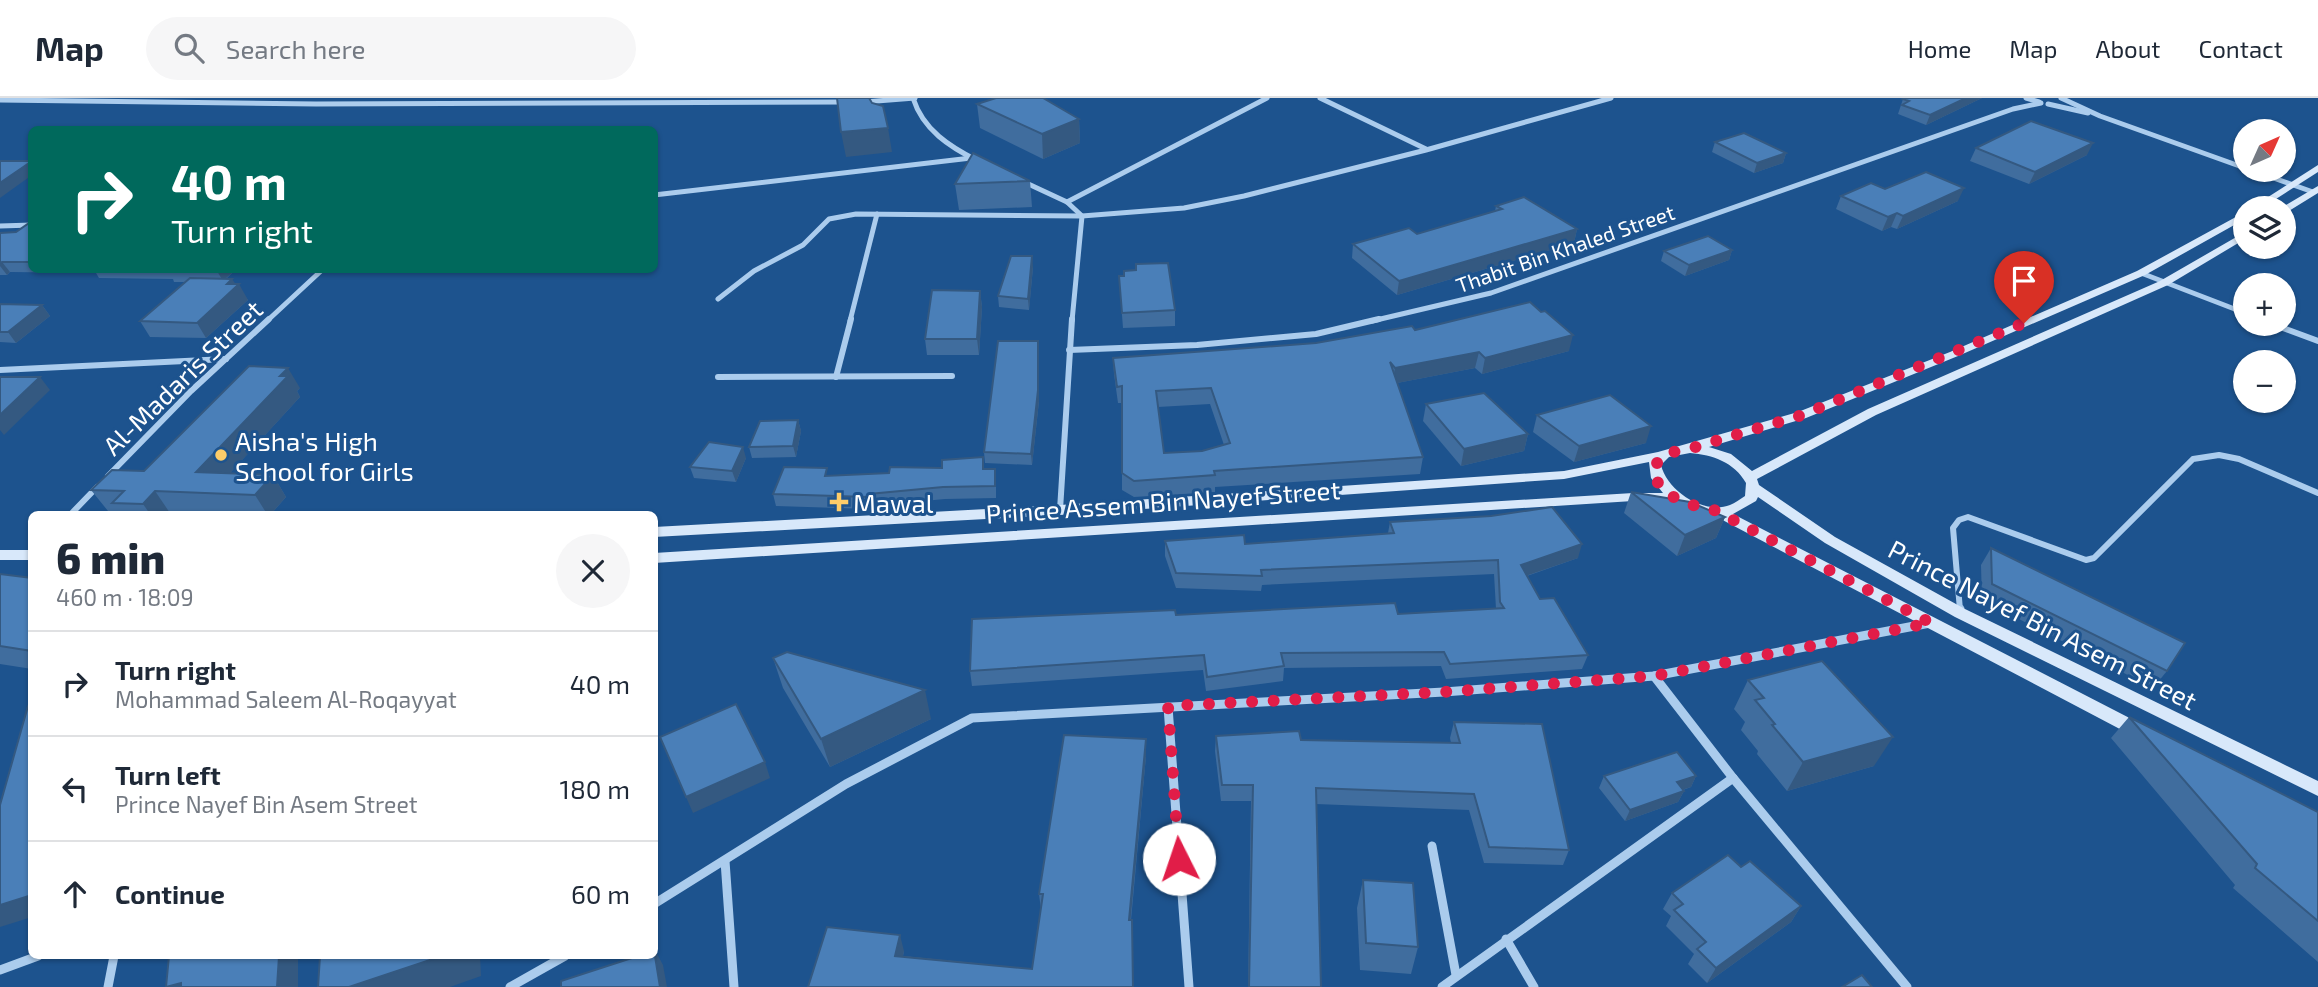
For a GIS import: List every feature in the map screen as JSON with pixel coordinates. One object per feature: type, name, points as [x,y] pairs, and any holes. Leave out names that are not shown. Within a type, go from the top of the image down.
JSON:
[{"type":"main road","points":[[2274,196],[2318,169]]},
{"type":"main road","points":[[2296,203],[2316,190]]},
{"type":"main road","points":[[1689,449],[1823,407],[2140,273],[2233,222]]},
{"type":"main road","points":[[1714,510],[1743,505],[1751,498],[1752,483],[1871,412],[2164,283],[2233,242]]},
{"type":"main road","name":"Prince Assem Bin Nayef Street","points":[[658,532],[1060,510],[1564,475],[1658,461],[1673,450],[1689,449]]},
{"type":"main road","name":"Prince Nayef Bin Asem Street","points":[[1689,449],[1720,455],[1738,464],[1752,483],[1830,540],[1959,613],[2318,789]]},
{"type":"main road","points":[[1658,461],[1656,479],[1675,498]]},
{"type":"main road","name":"Prince Assem Bin Nayef Street","points":[[658,558],[1633,497],[1675,498],[1714,510]]},
{"type":"main road","name":"Prince Nayef Bin Asem Street","points":[[1714,510],[2161,742]]},
{"type":"main road","points":[[0,555],[28,555]]},
{"type":"street","points":[[316,104],[323,98]]},
{"type":"street","points":[[859,102],[914,98],[916,112],[927,124],[946,141],[984,163]]},
{"type":"street","points":[[1067,202],[1267,98]]},
{"type":"street","points":[[1320,98],[1426,150]]},
{"type":"street","points":[[718,299],[754,271],[803,245],[829,219],[846,214],[1082,216],[1184,208],[1244,196],[1426,150],[1611,98]]},
{"type":"street","points":[[2013,108],[2023,98],[2099,116]]},
{"type":"street","points":[[2048,104],[2059,102],[2061,98],[2099,116],[2233,164]]},
{"type":"street","points":[[0,100],[316,104],[848,102]]},
{"type":"street","name":"Thabit Bin Khaled Street","points":[[1069,350],[1197,345],[1316,334],[1492,293],[2013,108],[2041,103]]},
{"type":"street","points":[[658,195],[972,158]]},
{"type":"street","points":[[1019,180],[1067,202],[1082,216]]},
{"type":"street","points":[[2285,182],[2316,190]]},
{"type":"street","points":[[836,377],[877,214]]},
{"type":"street","points":[[1060,510],[1069,350],[1082,216]]},
{"type":"street","points":[[0,226],[28,225]]},
{"type":"street","name":"Al-Madaris Street","points":[[74,511],[191,391],[319,273]]},
{"type":"street","points":[[2140,273],[2233,309]]},
{"type":"street","points":[[2296,333],[2318,341]]},
{"type":"street","points":[[0,370],[227,359]]},
{"type":"street","points":[[718,377],[952,376]]},
{"type":"street","points":[[1959,613],[1953,528],[1959,520],[1968,517],[2086,560],[2094,558],[2193,459],[2206,455],[2239,459],[2318,493]]},
{"type":"street","points":[[658,900],[846,784],[972,718],[1444,692],[1654,676],[1931,623]]},
{"type":"street","points":[[1654,676],[1733,778],[1907,987]]},
{"type":"street","points":[[1168,706],[1189,987]]},
{"type":"street","points":[[1442,987],[1733,778]]},
{"type":"street","points":[[1432,846],[1456,975]]},
{"type":"street","points":[[725,861],[734,987]]},
{"type":"street","points":[[1506,939],[1534,987]]},
{"type":"street","points":[[0,970],[30,959]]},
{"type":"street","points":[[108,987],[113,959]]},
{"type":"street","points":[[510,987],[526,982],[560,959]]},
{"type":"building","points":[[837,98],[869,98],[872,103],[883,106],[888,128],[841,132]]},
{"type":"building","points":[[996,98],[1043,98],[1079,119],[1042,134],[977,104]]},
{"type":"building","points":[[1966,98],[1930,115],[1902,105],[1909,101],[1903,99]]},
{"type":"building","points":[[2031,121],[2093,143],[2035,172],[1976,148]]},
{"type":"building","points":[[1744,133],[1786,153],[1757,163],[1715,142]]},
{"type":"building","points":[[973,153],[1030,181],[955,184]]},
{"type":"building","points":[[0,161],[28,161],[28,164],[0,183]]},
{"type":"building","points":[[1926,172],[1964,188],[1903,216],[1897,213],[1888,217],[1841,196],[1871,183],[1885,189]]},
{"type":"building","points":[[1524,197],[1577,229],[1399,281],[1353,244],[1409,228],[1417,234],[1502,209],[1496,206]]},
{"type":"building","points":[[28,224],[28,262],[0,263],[0,233],[16,232]]},
{"type":"building","points":[[1708,236],[1732,250],[1689,265],[1664,251]]},
{"type":"building","points":[[1011,256],[1032,256],[1028,299],[998,296]]},
{"type":"building","points":[[1168,263],[1175,310],[1122,313],[1119,276],[1124,276],[1124,271],[1136,270],[1136,264]]},
{"type":"building","points":[[190,278],[232,279],[227,284],[239,284],[197,323],[140,321]]},
{"type":"building","points":[[932,290],[980,291],[977,339],[925,339]]},
{"type":"building","points":[[1530,302],[1573,335],[1485,358],[1479,352],[1395,368],[1390,362],[1423,457],[1214,471],[1215,475],[1134,481],[1122,473],[1122,386],[1117,387],[1113,358],[1316,343],[1412,326],[1415,330]],"holes":[[[1211,388],[1230,443],[1202,451],[1164,453],[1156,391]]]},
{"type":"building","points":[[0,304],[42,305],[8,332],[0,332]]},
{"type":"building","points":[[998,341],[1038,341],[1038,390],[1031,454],[984,452]]},
{"type":"building","points":[[249,366],[288,368],[280,376],[288,376],[196,472],[273,475],[255,495],[155,491],[143,504],[112,503],[124,491],[91,490],[112,470],[144,471]]},
{"type":"building","points":[[0,377],[40,377],[0,415]]},
{"type":"building","points":[[1484,393],[1528,434],[1464,449],[1426,404]]},
{"type":"building","points":[[1610,395],[1651,426],[1579,446],[1537,415]]},
{"type":"building","points":[[798,420],[793,446],[749,447],[760,421]]},
{"type":"building","points":[[709,442],[743,447],[732,471],[690,467]]},
{"type":"building","points":[[983,457],[983,469],[995,469],[995,486],[943,487],[869,494],[868,497],[773,494],[784,467],[827,468],[825,476],[889,473],[890,467],[942,468],[942,460]]},
{"type":"building","points":[[1631,492],[1690,502],[1725,517],[1685,535]]},
{"type":"building","points":[[1552,507],[1582,544],[1521,565],[1540,599],[1554,598],[1588,655],[1450,664],[1444,652],[1281,653],[1284,666],[1207,677],[1204,655],[970,671],[972,619],[1175,610],[1176,615],[1395,603],[1398,614],[1504,608],[1500,602],[1498,560],[1261,570],[1262,576],[1176,573],[1165,541],[1244,535],[1245,544],[1394,533],[1390,522],[1491,516]]},
{"type":"building","points":[[1991,548],[2185,643],[2167,671],[1992,584]]},
{"type":"building","points":[[0,574],[28,578],[28,650],[0,646]]},
{"type":"building","points":[[787,652],[925,690],[821,739],[773,658]]},
{"type":"building","points":[[1822,661],[1893,737],[1803,762],[1755,700],[1764,698],[1748,680]]},
{"type":"building","points":[[736,704],[765,762],[686,797],[660,737]]},
{"type":"building","points":[[28,706],[28,896],[0,905],[0,805]]},
{"type":"building","points":[[2129,717],[2318,812],[2318,921],[2255,868],[2257,864]]},
{"type":"building","points":[[1454,722],[1542,724],[1569,850],[1489,847],[1474,794],[1316,788],[1321,987],[1249,987],[1253,785],[1222,785],[1216,736],[1299,731],[1301,740],[1460,743]]},
{"type":"building","points":[[1064,735],[1146,739],[1129,920],[1132,920],[1133,987],[808,987],[827,927],[900,935],[895,956],[1032,969],[1043,894],[1039,894]]},
{"type":"building","points":[[1677,752],[1696,776],[1677,782],[1684,791],[1630,810],[1604,776]]},
{"type":"building","points":[[1728,855],[1741,867],[1750,861],[1801,906],[1716,968],[1697,949],[1706,942],[1674,910],[1683,904],[1672,893]]},
{"type":"building","points":[[1363,880],[1413,883],[1418,947],[1366,943]]},
{"type":"building","points":[[169,959],[279,959],[277,987],[181,987],[181,983],[166,987]]},
{"type":"building","points":[[320,959],[433,959],[349,987],[318,987]]},
{"type":"building","points":[[629,959],[655,959],[660,987],[561,987],[561,981]]},
{"type":"building","points":[[1862,975],[1872,987],[1842,987]]},
{"type":"place","name":"Aisha's High School for Girls","points":[[221,455]]},
{"type":"place","name":"Mawal","points":[[839,502]]},
{"type":"route","points":[[1179,859],[1168,706],[1444,692],[1654,676],[1931,623],[1714,510],[1700,508],[1675,498],[1656,479],[1654,466],[1661,456],[1673,450],[1689,449],[1802,415],[2024,323]]}]
